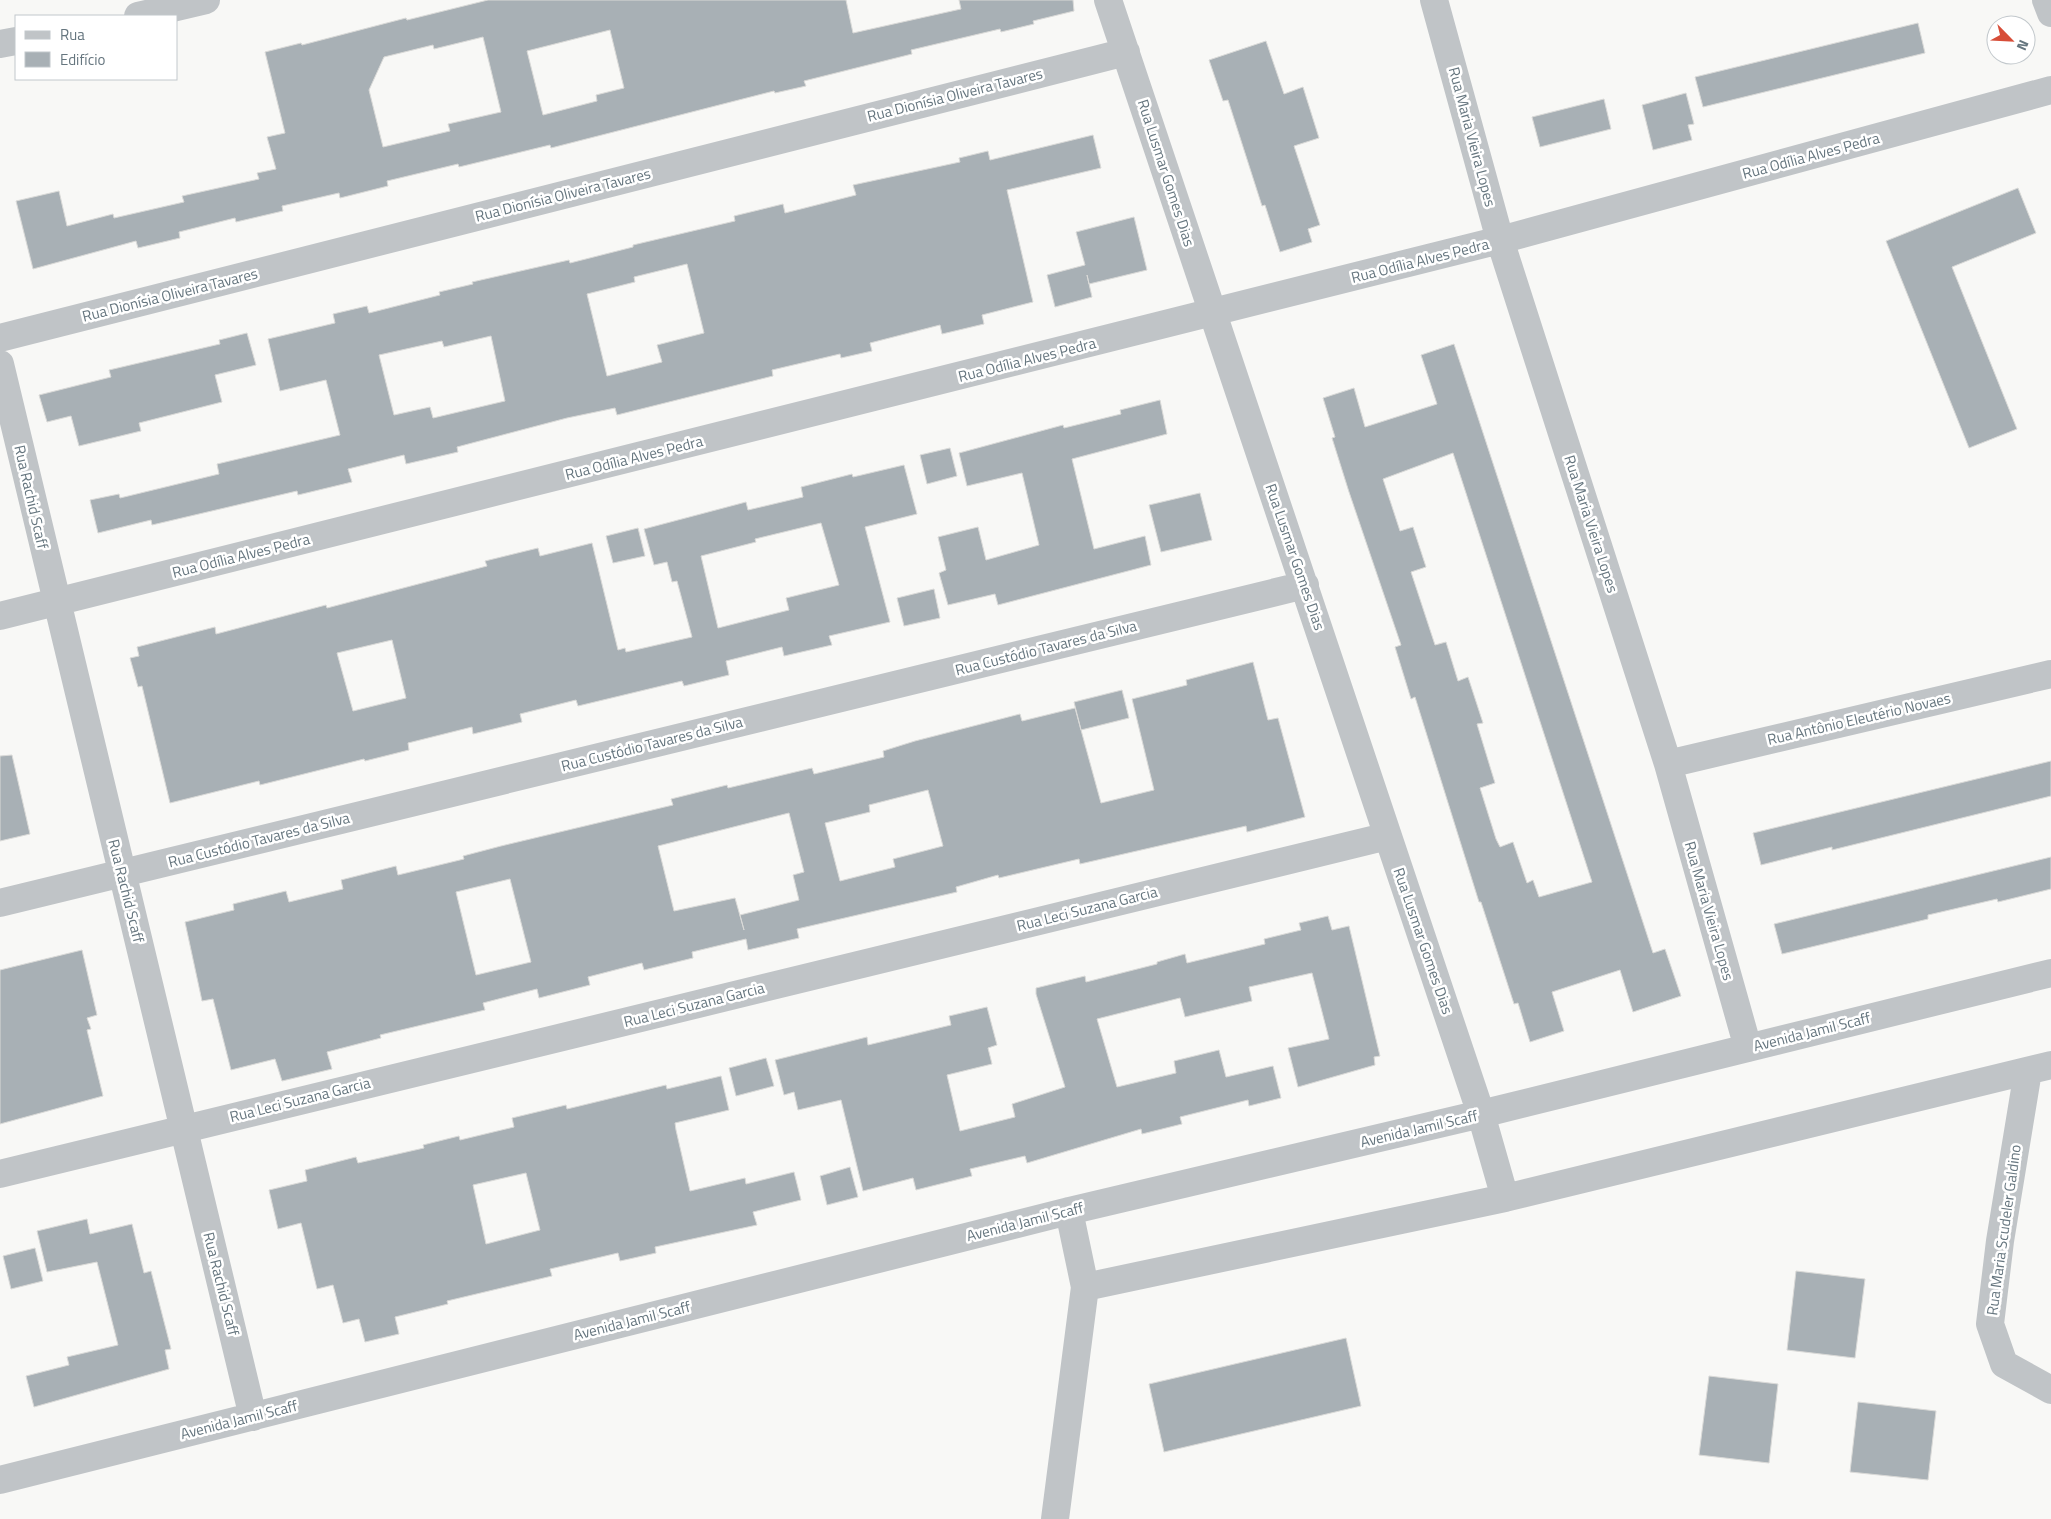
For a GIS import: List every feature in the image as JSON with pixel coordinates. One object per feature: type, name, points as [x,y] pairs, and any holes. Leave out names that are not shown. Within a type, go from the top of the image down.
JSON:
[{"type":"street","points":[[142,15],[206,0]]},
{"type":"street","name":"Rua Lusmar Gomes Dias","points":[[1108,0],[1481,1114],[1505,1198]]},
{"type":"street","name":"Rua Maria Vieira Lopes","points":[[1434,0],[1500,240],[1668,764],[1748,1048]]},
{"type":"street","points":[[2046,0],[2051,13]]},
{"type":"street","points":[[0,44],[15,41]]},
{"type":"street","name":"Rua Dionísia Oliveira Tavares","points":[[0,338],[1126,52]]},
{"type":"street","name":"Rua Odília Alves Pedra","points":[[0,616],[1500,240],[2051,90]]},
{"type":"street","name":"Rua Rachid Scaff","points":[[0,364],[253,1417]]},
{"type":"street","name":"Rua Custódio Tavares da Silva","points":[[0,903],[1305,585]]},
{"type":"street","name":"Rua Antônio Eleutério Novaes","points":[[1668,764],[2051,674]]},
{"type":"street","name":"Rua Leci Suzana Garcia","points":[[0,1174],[1388,836]]},
{"type":"street","name":"Avenida Jamil Scaff","points":[[0,1480],[1069,1211],[1481,1114],[2051,972]]},
{"type":"street","points":[[1085,1287],[1505,1198],[2040,1068]]},
{"type":"street","name":"Rua Maria Scudeler Galdino","points":[[2040,1068],[2000,1241],[1990,1324],[2004,1364],[2051,1390]]},
{"type":"street","points":[[1055,1519],[1085,1287],[1069,1211]]},
{"type":"building","points":[[488,0],[846,0],[853,33],[961,9],[959,0],[1073,0],[1074,11],[1033,21],[1034,24],[1001,32],[1000,29],[911,50],[912,54],[804,81],[806,86],[775,93],[774,91],[551,148],[550,145],[459,167],[458,164],[387,181],[388,186],[340,198],[339,193],[282,206],[283,211],[236,222],[235,218],[179,232],[180,238],[138,248],[136,241],[33,269],[16,201],[59,191],[67,226],[113,214],[114,218],[184,202],[182,196],[259,179],[257,173],[276,169],[267,137],[285,133],[265,52],[301,43],[302,45],[406,18],[407,20]],"holes":[[[610,30],[624,88],[596,95],[597,101],[543,115],[527,51]],[[483,37],[501,112],[448,124],[450,131],[383,147],[369,90],[384,57],[433,45],[434,49]]]},
{"type":"building","points":[[1918,23],[1925,53],[1703,107],[1695,77]]},
{"type":"building","points":[[1266,41],[1284,94],[1303,87],[1319,138],[1294,146],[1320,225],[1308,229],[1312,242],[1280,252],[1265,205],[1262,206],[1228,100],[1223,101],[1209,60]]},
{"type":"building","points":[[1686,93],[1694,124],[1688,125],[1692,140],[1653,150],[1642,105]]},
{"type":"building","points":[[1604,99],[1611,129],[1540,147],[1532,117]]},
{"type":"building","points":[[1093,135],[1101,168],[1007,190],[1033,302],[982,315],[984,324],[942,334],[940,325],[870,343],[872,351],[841,358],[840,354],[772,370],[773,376],[617,415],[615,408],[567,418],[457,447],[458,452],[406,464],[404,455],[348,469],[352,482],[298,495],[297,491],[152,525],[151,520],[98,533],[90,500],[119,494],[120,498],[219,474],[217,464],[340,435],[326,380],[280,391],[268,339],[335,323],[333,314],[367,306],[369,313],[440,295],[439,292],[473,284],[472,282],[569,260],[570,263],[633,247],[633,245],[735,221],[734,216],[783,204],[785,213],[856,195],[853,185],[960,162],[959,158],[988,151],[990,160]],"holes":[[[687,264],[704,333],[657,345],[662,362],[607,376],[587,294],[635,282],[634,277]],[[491,336],[505,401],[433,418],[430,407],[394,415],[379,355],[442,341],[444,347]]]},
{"type":"building","points":[[2018,188],[2036,233],[1952,267],[2017,429],[1969,448],[1886,241]]},
{"type":"building","points":[[1134,217],[1147,270],[1089,284],[1092,297],[1055,307],[1047,275],[1085,265],[1076,232]]},
{"type":"building","points":[[247,333],[256,365],[215,375],[222,402],[139,423],[141,431],[79,446],[71,416],[47,422],[39,395],[111,377],[109,370],[220,344],[219,340]]},
{"type":"building","points":[[1454,344],[1653,953],[1665,949],[1681,996],[1633,1012],[1620,970],[1552,992],[1564,1031],[1530,1042],[1518,1003],[1514,1004],[1481,902],[1479,902],[1415,697],[1411,699],[1395,647],[1401,645],[1349,492],[1332,438],[1335,437],[1323,398],[1354,388],[1365,427],[1437,404],[1421,355]],"holes":[[[1453,453],[1592,882],[1539,897],[1533,880],[1527,883],[1513,842],[1500,847],[1480,788],[1495,783],[1477,724],[1483,723],[1468,677],[1458,681],[1446,642],[1435,645],[1411,572],[1426,567],[1413,527],[1400,531],[1383,479]]]},
{"type":"building","points":[[1160,400],[1167,434],[1072,459],[1094,549],[1145,536],[1151,565],[998,605],[995,594],[948,605],[939,573],[946,570],[938,537],[978,527],[986,560],[1039,545],[1022,473],[967,486],[959,453],[1063,425],[1064,428],[1121,414],[1120,410]]},
{"type":"building","points":[[950,448],[957,476],[927,484],[920,455]]},
{"type":"building","points":[[904,465],[917,514],[865,527],[890,622],[829,636],[832,645],[784,656],[782,647],[726,661],[729,675],[684,686],[682,681],[578,706],[576,700],[520,714],[522,722],[473,734],[472,727],[408,743],[409,750],[365,761],[364,759],[260,785],[259,781],[170,803],[142,686],[138,687],[130,658],[139,656],[137,647],[215,627],[216,634],[326,605],[327,608],[487,566],[485,561],[538,548],[540,556],[592,543],[618,650],[625,648],[626,652],[692,637],[677,581],[672,582],[667,562],[654,565],[644,529],[746,502],[748,510],[803,497],[801,487],[852,474],[853,477]],"holes":[[[821,523],[839,585],[786,598],[789,610],[718,628],[701,556],[756,542],[755,539]],[[392,640],[406,698],[353,711],[337,653]]]},
{"type":"building","points":[[1200,493],[1212,540],[1161,552],[1149,505]]},
{"type":"building","points":[[638,528],[645,556],[613,563],[606,536]]},
{"type":"building","points":[[934,589],[940,618],[904,626],[897,598]]},
{"type":"building","points":[[1253,662],[1268,720],[1278,718],[1305,817],[1247,832],[1246,826],[1080,864],[1079,859],[999,878],[998,875],[956,887],[957,892],[797,929],[799,938],[748,950],[746,939],[692,952],[693,958],[644,970],[642,963],[588,977],[590,985],[539,998],[537,989],[483,1003],[485,1010],[380,1035],[381,1038],[327,1052],[332,1069],[282,1081],[275,1059],[231,1070],[213,999],[202,1001],[185,922],[234,910],[233,904],[286,891],[289,902],[343,889],[341,880],[396,866],[398,875],[464,859],[463,856],[501,846],[673,805],[671,799],[727,785],[728,788],[812,768],[814,774],[884,757],[883,751],[1020,714],[1022,721],[1075,708],[1101,803],[1154,790],[1132,699],[1187,685],[1186,680]],"holes":[[[928,790],[943,846],[893,859],[895,867],[840,881],[825,823],[870,812],[869,805]],[[789,813],[804,872],[793,875],[799,900],[740,915],[744,930],[735,898],[674,911],[658,846]],[[510,879],[531,962],[476,975],[456,892]]]},
{"type":"building","points":[[1122,690],[1129,718],[1081,730],[1074,702]]},
{"type":"building","points":[[12,755],[30,834],[0,841],[0,756]]},
{"type":"building","points":[[2051,761],[2051,796],[1832,850],[1832,847],[1761,865],[1753,833]]},
{"type":"building","points":[[2051,857],[2051,889],[1998,902],[1997,899],[1928,915],[1928,919],[1782,954],[1774,924]]},
{"type":"building","points":[[1328,916],[1332,930],[1349,926],[1380,1056],[1374,1057],[1375,1065],[1298,1087],[1288,1048],[1329,1039],[1312,973],[1249,987],[1252,1001],[1185,1017],[1180,998],[1097,1019],[1117,1087],[1176,1073],[1174,1061],[1219,1050],[1226,1077],[1273,1066],[1281,1098],[1249,1106],[1248,1100],[1180,1117],[1182,1124],[1142,1134],[1141,1129],[1027,1163],[1025,1156],[970,1169],[972,1176],[916,1190],[913,1178],[863,1191],[841,1100],[798,1110],[794,1092],[784,1095],[775,1060],[867,1037],[868,1045],[951,1025],[949,1016],[987,1007],[997,1045],[988,1048],[992,1064],[947,1075],[960,1131],[1015,1117],[1012,1104],[1065,1087],[1036,994],[1036,988],[1085,976],[1086,982],[1157,964],[1157,962],[1185,954],[1187,963],[1265,944],[1264,939],[1301,930],[1299,923]]},
{"type":"building","points":[[82,950],[97,1015],[87,1018],[91,1029],[87,1030],[103,1096],[0,1124],[0,970]]},
{"type":"building","points":[[766,1058],[774,1086],[736,1096],[729,1068]]},
{"type":"building","points":[[721,1076],[729,1110],[675,1123],[690,1191],[745,1178],[746,1184],[794,1172],[801,1200],[753,1212],[757,1225],[655,1247],[656,1253],[620,1261],[618,1253],[550,1269],[552,1276],[447,1301],[448,1304],[395,1317],[399,1334],[365,1342],[359,1319],[343,1323],[333,1285],[317,1289],[301,1223],[278,1229],[269,1190],[307,1181],[305,1170],[356,1157],[358,1163],[424,1148],[423,1145],[459,1136],[460,1140],[514,1127],[512,1118],[566,1105],[567,1109],[666,1085],[667,1089]],"holes":[[[526,1173],[540,1230],[486,1244],[473,1185]]]},
{"type":"building","points":[[850,1167],[858,1197],[827,1205],[820,1176]]},
{"type":"building","points":[[87,1219],[90,1234],[132,1224],[144,1273],[151,1271],[171,1349],[165,1350],[169,1369],[34,1407],[26,1376],[69,1365],[67,1357],[118,1345],[97,1262],[47,1272],[37,1231]]},
{"type":"building","points":[[35,1248],[43,1281],[11,1289],[3,1256]]},
{"type":"building","points":[[1796,1271],[1865,1279],[1855,1358],[1787,1350]]},
{"type":"building","points":[[1346,1338],[1361,1406],[1164,1452],[1149,1384]]},
{"type":"building","points":[[1709,1376],[1778,1384],[1769,1463],[1699,1455]]},
{"type":"building","points":[[1858,1402],[1936,1411],[1928,1480],[1850,1472]]}]
